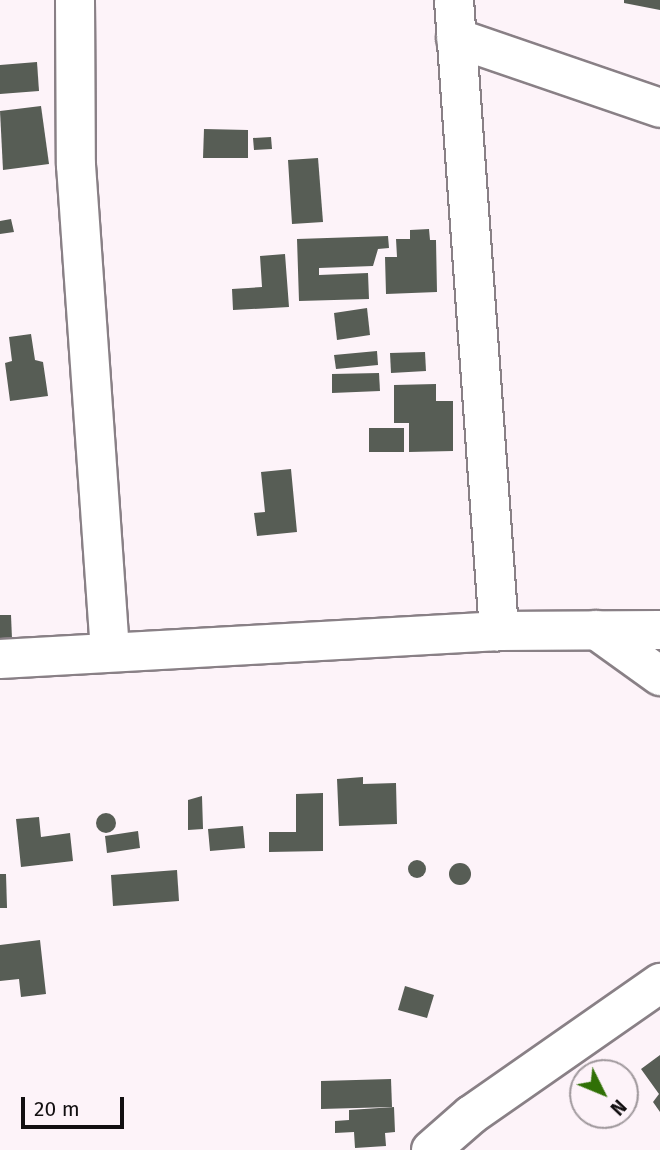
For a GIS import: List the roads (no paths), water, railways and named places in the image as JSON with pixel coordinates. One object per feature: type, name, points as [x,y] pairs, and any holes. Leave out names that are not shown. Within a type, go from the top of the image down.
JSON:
[{"type":"street","points":[[75,0],[75,165],[110,650]]},
{"type":"street","points":[[454,0],[499,631]]},
{"type":"street","points":[[456,38],[660,108]]},
{"type":"street","points":[[0,659],[110,650],[499,631],[656,627]]},
{"type":"street","points":[[596,630],[660,676]]},
{"type":"street","points":[[430,1150],[471,1115],[660,982]]}]
